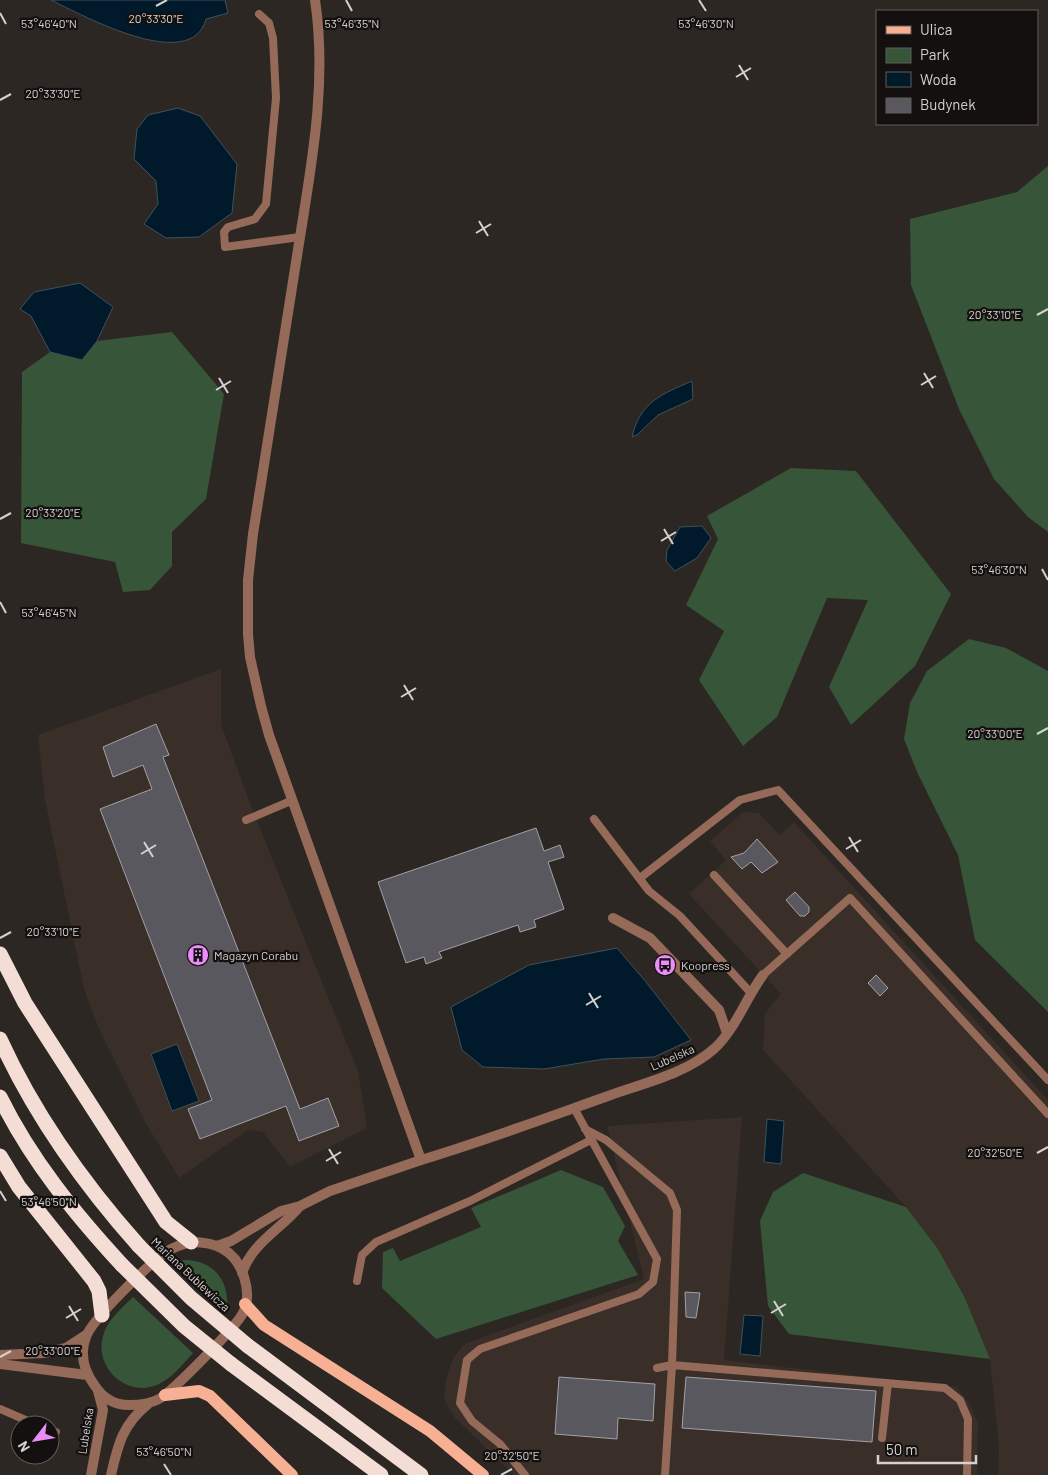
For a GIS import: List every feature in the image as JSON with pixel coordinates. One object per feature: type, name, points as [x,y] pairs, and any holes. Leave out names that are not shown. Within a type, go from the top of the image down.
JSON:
[{"type":"highway","points":[[0,954],[30,1011],[166,1222],[191,1242]]},
{"type":"highway","name":"Mariana Bublewicza","points":[[0,1039],[15,1072],[38,1113],[77,1172],[139,1246],[191,1298],[248,1346],[421,1475]]},
{"type":"highway","points":[[0,1097],[58,1192],[84,1224],[122,1265],[184,1326],[231,1364],[381,1475]]},
{"type":"highway","points":[[0,1156],[19,1187],[94,1281],[98,1290],[102,1315]]},
{"type":"main road","points":[[245,1304],[264,1325],[430,1431],[482,1475]]},
{"type":"main road","points":[[165,1395],[199,1391],[210,1396],[292,1475]]},
{"type":"street","points":[[315,0],[319,41],[319,102],[248,580],[248,634],[255,682],[269,734],[421,1160]]},
{"type":"street","points":[[614,918],[650,938],[719,1010],[728,1033]]},
{"type":"street","name":"Lubelska","points":[[300,1206],[330,1191],[681,1070],[701,1059],[728,1033],[750,992],[763,975]]},
{"type":"street","points":[[217,1246],[232,1241],[282,1211],[300,1206]]},
{"type":"street","points":[[242,1273],[247,1259],[258,1246],[288,1220],[300,1206]]},
{"type":"street","points":[[0,1355],[44,1353],[66,1348],[86,1335],[102,1315],[157,1258],[180,1245],[191,1242],[204,1242],[217,1246],[230,1254],[242,1273],[246,1289],[244,1312],[234,1326],[165,1395],[149,1403],[131,1418],[124,1429],[111,1475]]},
{"type":"street","points":[[86,1335],[83,1361],[87,1376],[98,1391],[111,1401],[122,1405],[149,1403]]},
{"type":"street","points":[[0,1364],[87,1376]]},
{"type":"street","name":"Lubelska","points":[[91,1475],[103,1410],[98,1391]]},
{"type":"lane","points":[[259,14],[269,23],[273,38],[276,98],[266,204],[255,219],[228,227],[224,232],[225,247],[300,237]]},
{"type":"lane","points":[[640,878],[740,800],[778,790],[1048,1080]]},
{"type":"lane","points":[[246,820],[293,800]]},
{"type":"lane","points":[[594,819],[649,891],[680,916],[750,992]]},
{"type":"lane","points":[[714,875],[787,954]]},
{"type":"lane","points":[[763,975],[850,898],[1048,1114]]},
{"type":"lane","points":[[525,1475],[500,1444],[472,1421],[460,1403],[467,1360],[480,1349],[639,1294],[653,1282],[658,1258],[590,1140],[574,1108]]},
{"type":"lane","points":[[585,1129],[606,1140],[670,1193],[678,1210],[672,1365],[665,1475]]},
{"type":"lane","points":[[357,1280],[362,1255],[376,1242],[470,1201],[590,1140]]},
{"type":"lane","points":[[658,1368],[672,1365],[945,1388],[960,1400],[968,1419],[966,1475]]},
{"type":"lane","points":[[882,1438],[888,1384]]},
{"type":"lane","points":[[0,1409],[14,1415]]},
{"type":"shaded area","points":[[221,669],[221,724],[251,806],[358,1071],[367,1128],[290,1167],[263,1132],[248,1130],[179,1178],[145,1122],[99,1029],[84,989],[45,800],[38,735]]},
{"type":"shaded area","points":[[743,812],[759,813],[780,835],[794,822],[1048,1100],[1048,1475],[998,1475],[999,1448],[990,1359],[965,1298],[938,1249],[906,1207],[763,1050],[765,1013],[781,994],[689,894],[726,860],[710,841]]},
{"type":"shaded area","points":[[742,1117],[724,1360],[956,1387],[970,1404],[978,1424],[977,1475],[514,1475],[455,1418],[444,1399],[446,1380],[452,1360],[464,1344],[644,1279],[607,1126]]},
{"type":"green space","points":[[1048,166],[1048,532],[1028,517],[994,479],[959,409],[911,285],[910,219],[1017,192]]},
{"type":"green space","points":[[172,332],[224,394],[206,499],[172,532],[172,566],[150,590],[123,592],[115,562],[21,543],[22,372],[50,352],[82,360],[97,341]]},
{"type":"green space","points":[[791,468],[856,471],[951,594],[915,666],[851,725],[829,687],[868,600],[827,598],[777,717],[743,746],[699,680],[724,631],[686,605],[718,539],[707,516]]},
{"type":"green space","points":[[969,639],[1006,648],[1048,671],[1048,1012],[975,940],[958,855],[917,772],[904,739],[910,703],[927,671]]},
{"type":"green space","points":[[561,1170],[603,1187],[625,1226],[618,1241],[638,1275],[436,1339],[382,1288],[383,1252],[393,1248],[400,1261],[481,1227],[471,1208]]},
{"type":"green space","points":[[803,1173],[906,1207],[938,1249],[965,1298],[990,1359],[789,1334],[768,1306],[760,1221],[773,1192]]},
{"type":"green space","points":[[186,1260],[205,1264],[219,1275],[226,1291],[227,1311],[174,1262]]},
{"type":"green space","points":[[133,1297],[193,1353],[169,1378],[147,1388],[125,1384],[116,1378],[104,1360],[102,1348],[103,1336],[108,1325]]},
{"type":"water","points":[[51,0],[225,0],[228,13],[206,19],[196,35],[180,42],[159,42],[134,36],[110,27]]},
{"type":"water","points":[[178,108],[200,116],[237,164],[232,213],[199,237],[166,238],[144,224],[158,204],[156,181],[134,159],[137,129],[148,115]]},
{"type":"water","points":[[80,283],[113,307],[97,341],[82,360],[50,352],[31,316],[20,309],[34,292]]},
{"type":"water","points":[[692,381],[693,399],[658,415],[637,435],[632,437],[641,415],[647,407],[662,395]]},
{"type":"water","points":[[702,526],[711,538],[697,558],[675,571],[666,561],[667,550],[680,527]]},
{"type":"water","points":[[617,948],[691,1040],[654,1057],[604,1059],[544,1069],[483,1067],[462,1050],[451,1007],[529,965]]},
{"type":"water","points":[[177,1044],[199,1101],[172,1111],[151,1054]]},
{"type":"water","points":[[767,1119],[784,1121],[781,1164],[764,1162]]},
{"type":"water","points":[[744,1315],[763,1316],[760,1356],[740,1354]]},
{"type":"building","name":"Magazyn Corabu","points":[[156,724],[169,755],[163,757],[300,1109],[328,1098],[339,1126],[299,1141],[286,1106],[200,1139],[188,1109],[212,1100],[100,809],[152,789],[143,765],[113,777],[103,747]]},
{"type":"building","points":[[536,828],[544,851],[560,845],[564,857],[548,862],[564,909],[534,920],[536,927],[520,932],[518,925],[439,952],[442,958],[426,964],[424,957],[406,963],[378,882]]},
{"type":"building","points":[[757,839],[778,862],[762,873],[751,862],[742,869],[731,857],[744,853]]},
{"type":"building","points":[[795,892],[809,907],[809,912],[805,916],[800,916],[786,900]]},
{"type":"building","points":[[876,975],[888,988],[880,996],[868,983]]},
{"type":"building","points":[[685,1292],[700,1293],[696,1318],[686,1317]]},
{"type":"building","points":[[559,1377],[655,1384],[653,1421],[618,1418],[617,1439],[555,1434]]},
{"type":"building","points":[[686,1377],[876,1391],[872,1442],[682,1428]]},
{"type":"place","name":"Magazyn Corabu","points":[[198,955]]},
{"type":"place","name":"Koopress","points":[[665,965]]}]
